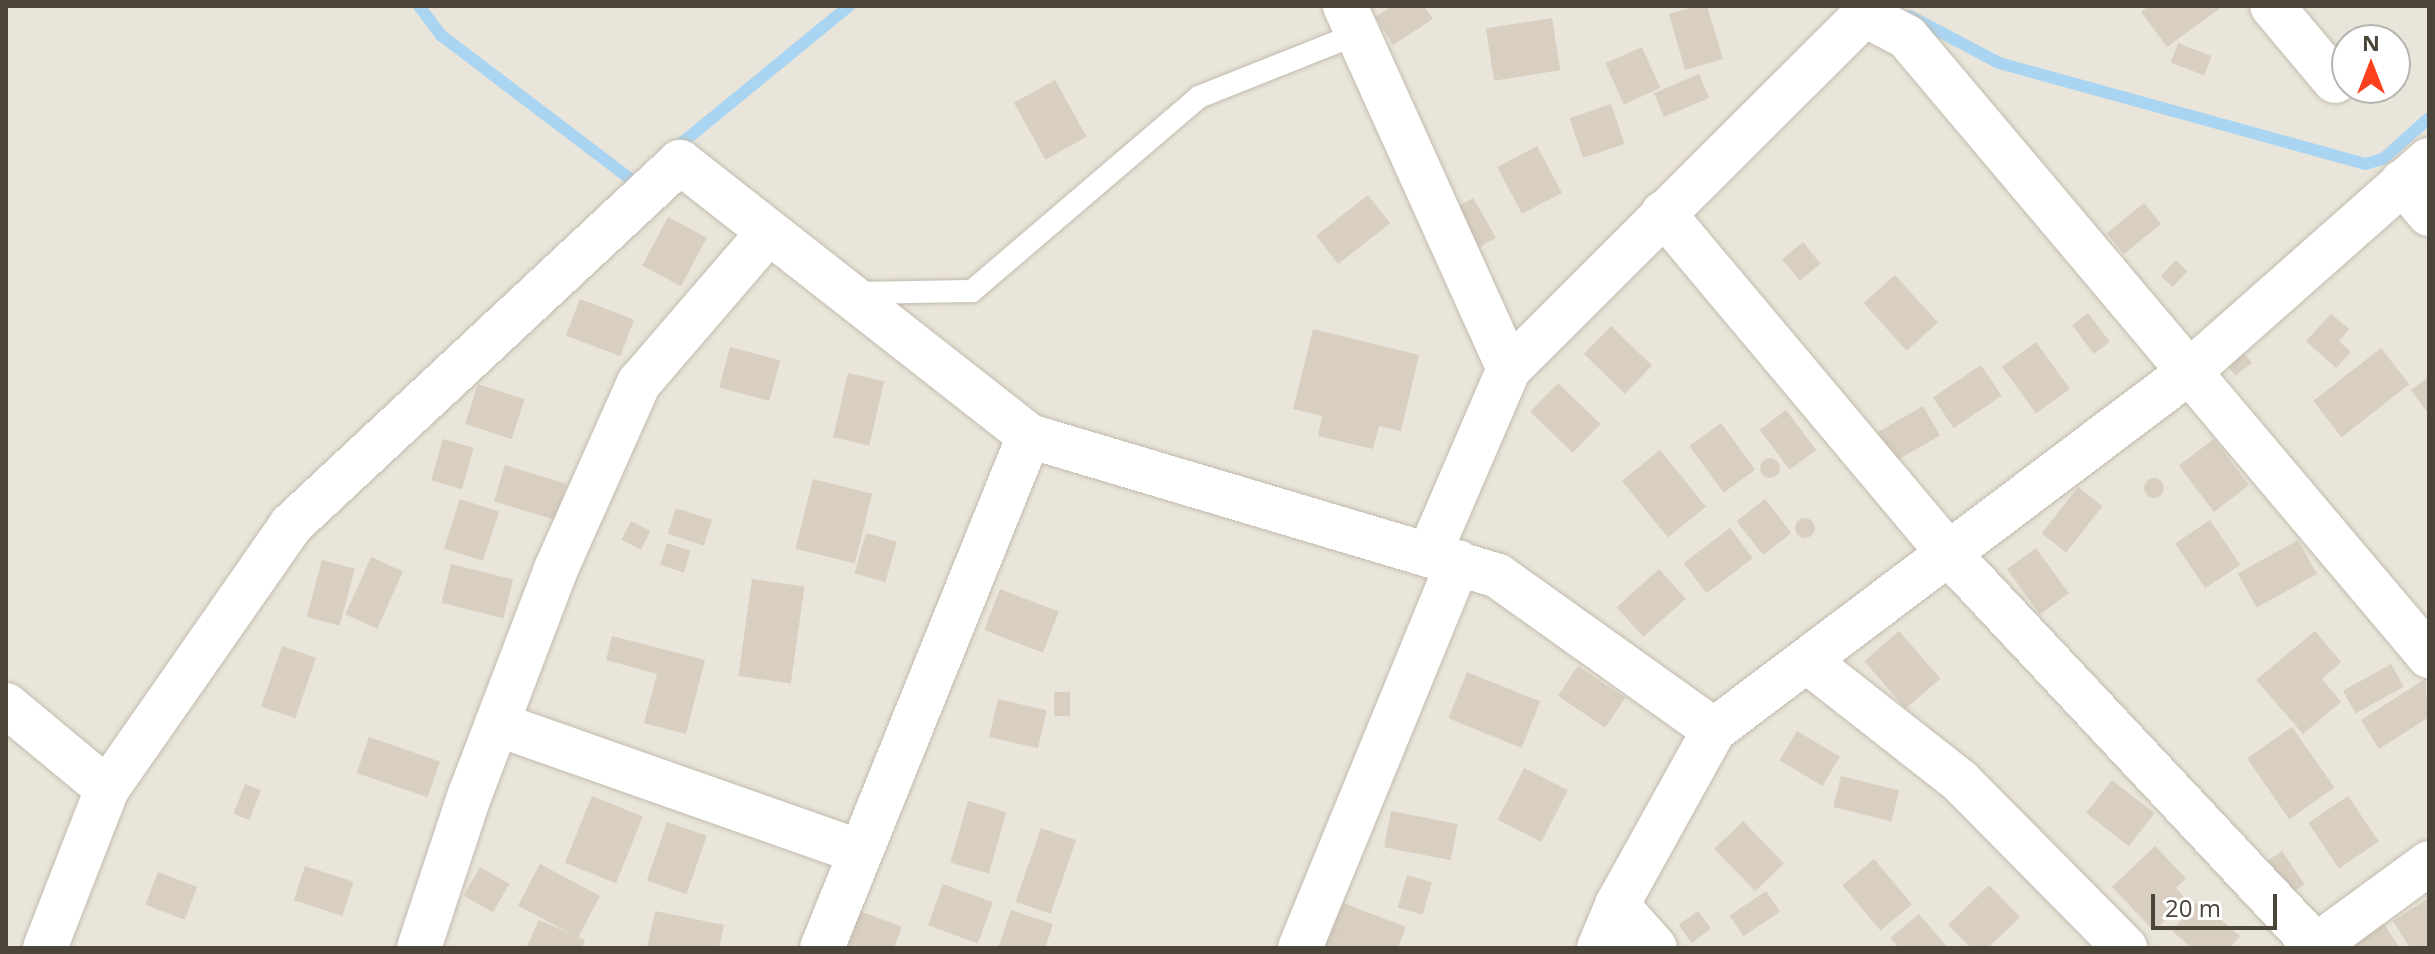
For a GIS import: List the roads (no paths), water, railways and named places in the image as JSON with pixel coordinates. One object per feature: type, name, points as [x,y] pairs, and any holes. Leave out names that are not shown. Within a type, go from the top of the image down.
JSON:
[{"type":"street","points":[[2272,6],[2331,76]]},
{"type":"street","points":[[1300,948],[1444,557],[1509,369],[1870,11],[1907,37],[2429,656]]},
{"type":"street","points":[[1351,20],[1509,369]]},
{"type":"street","points":[[45,948],[107,789],[291,525],[680,162],[767,234],[1029,436],[1444,557],[1498,576],[1714,730]]},
{"type":"street","points":[[1599,948],[1617,905],[1714,730],[2189,372],[2420,185]]},
{"type":"street","points":[[1663,213],[1949,554],[2315,947],[2429,863]]},
{"type":"street","points":[[419,948],[497,724],[556,569],[639,383],[767,234]]},
{"type":"street","points":[[822,948],[1029,436]]},
{"type":"street","points":[[1807,661],[1960,781],[2125,948]]},
{"type":"street","points":[[6,705],[107,789]]},
{"type":"street","points":[[497,724],[860,852]]},
{"type":"street","points":[[1617,905],[1655,948]]},
{"type":"lane","points":[[844,294],[972,291],[1199,97],[1351,20]]},
{"type":"waterway","points":[[419,6],[442,36],[634,182],[642,175]]},
{"type":"waterway","points":[[672,151],[849,6]]},
{"type":"waterway","points":[[1910,16],[1999,63],[2365,164],[2383,159],[2429,118]]}]
